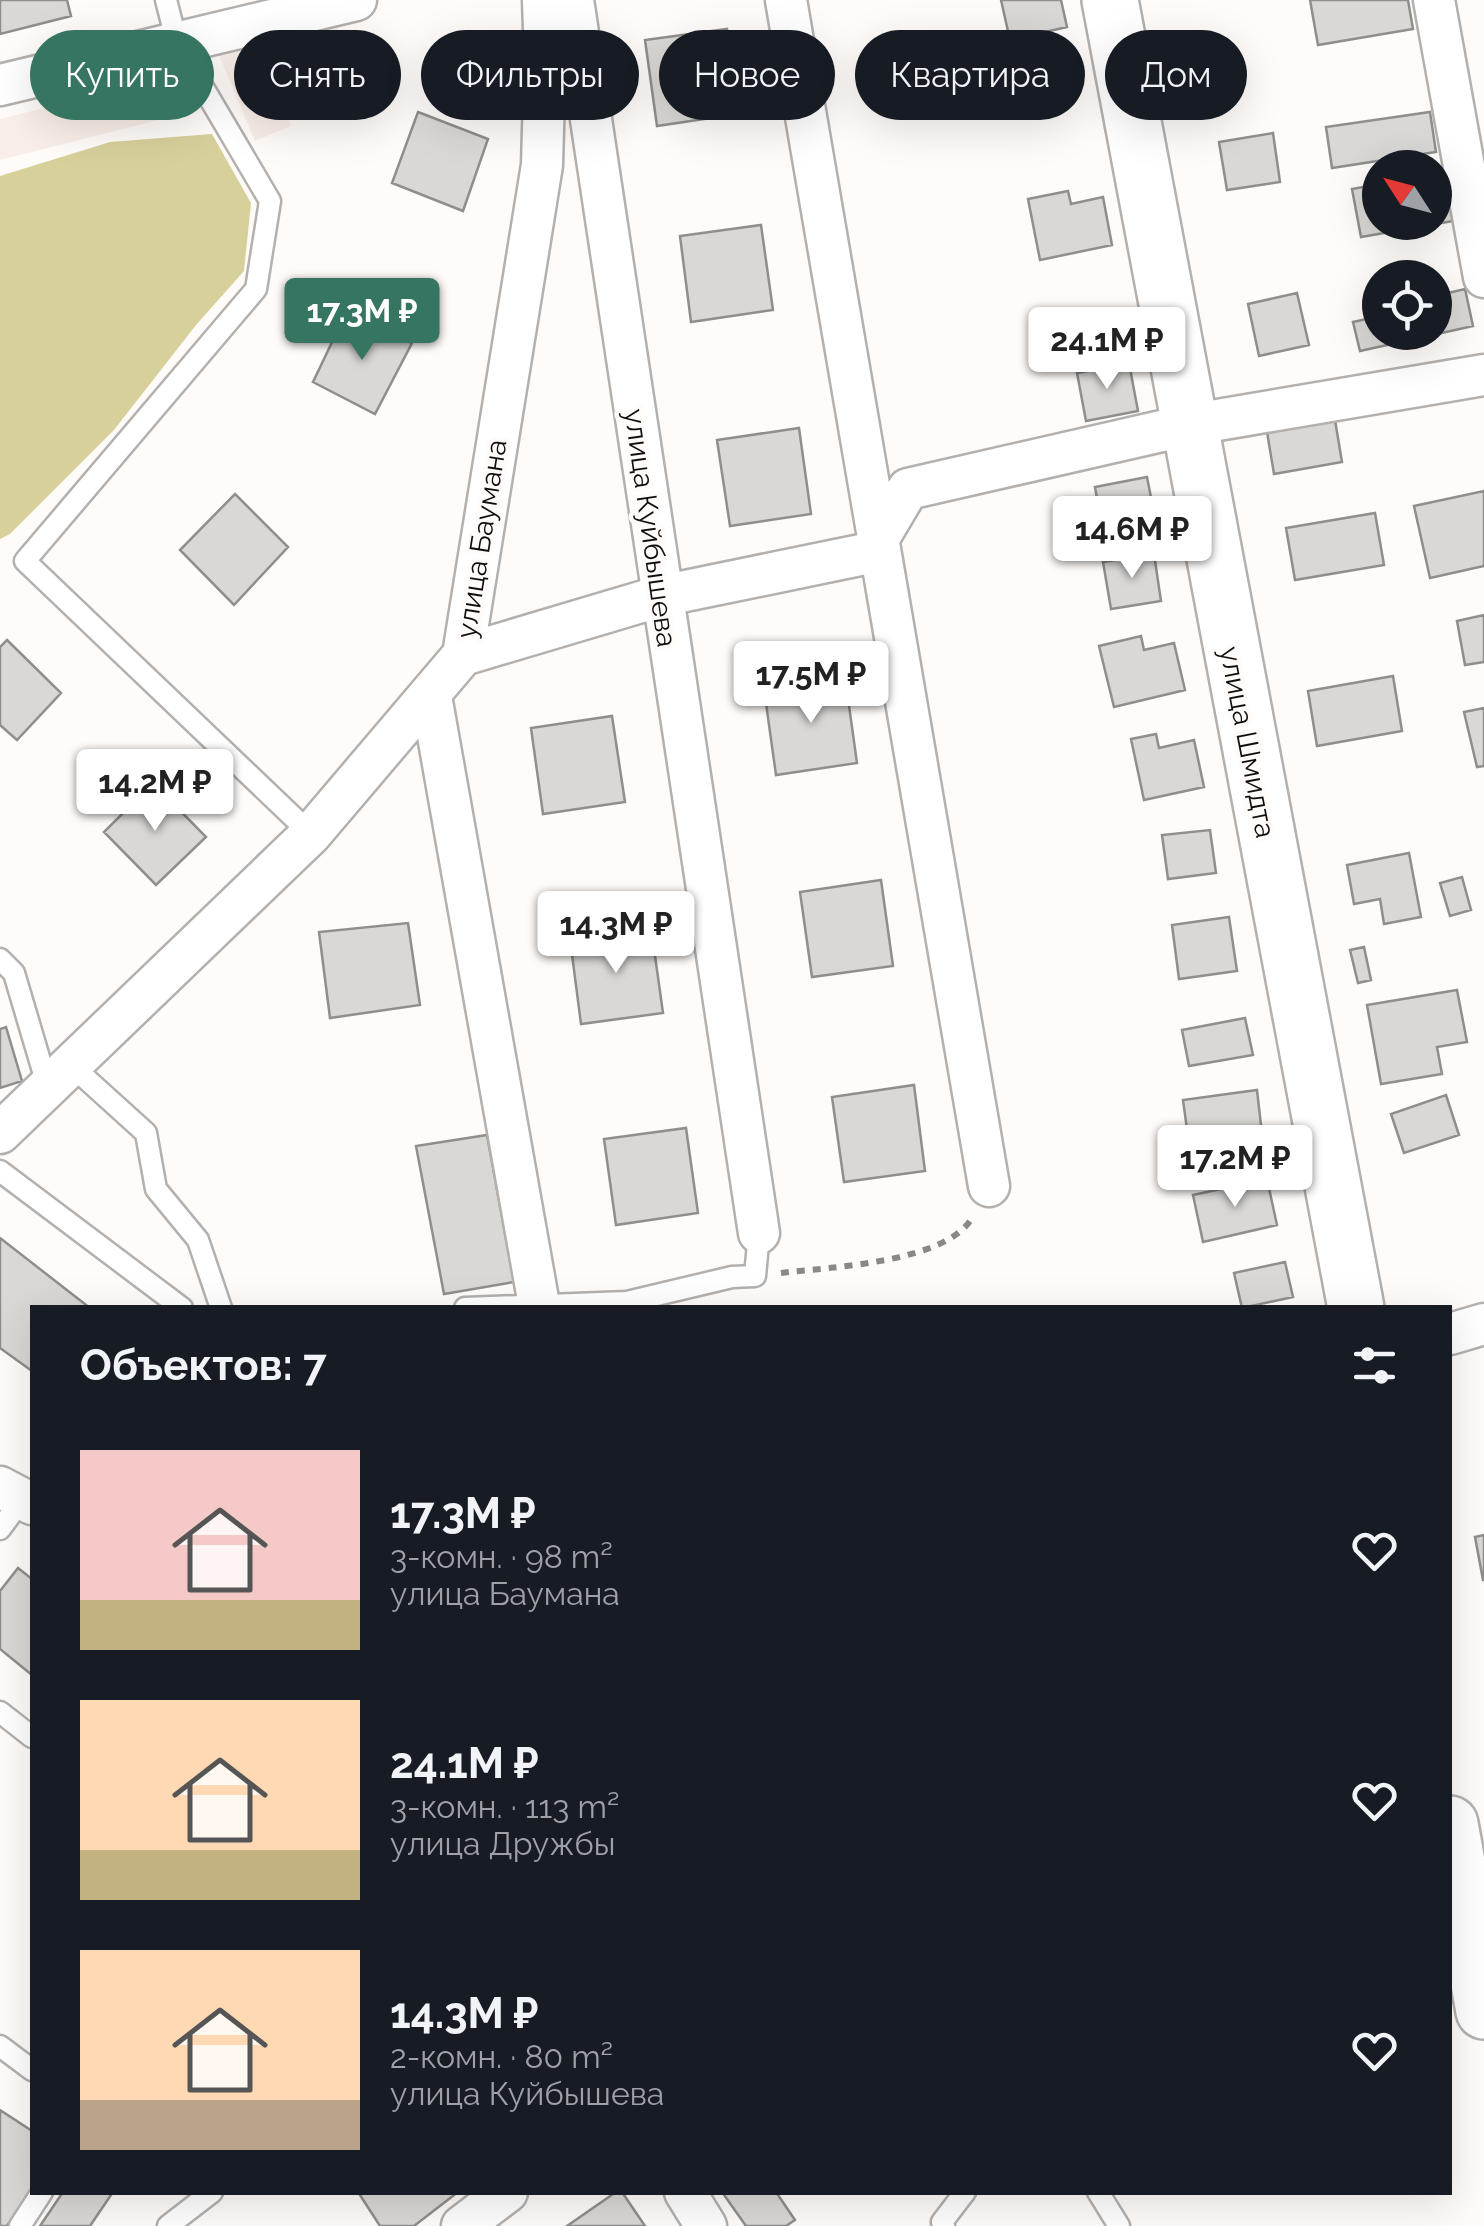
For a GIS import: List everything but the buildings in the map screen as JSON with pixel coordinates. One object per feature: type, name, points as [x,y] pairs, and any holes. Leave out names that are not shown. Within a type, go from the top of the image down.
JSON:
[{"type":"main road","name":"улица Шмидта","points":[[1110,0],[1355,1305]]},
{"type":"main road","points":[[1452,1835],[1484,2010]]},
{"type":"street","points":[[214,34],[356,0]]},
{"type":"street","name":"улица Баумана","points":[[0,1133],[311,834],[463,655],[542,165],[543,0]]},
{"type":"street","name":"улица Куйбышева","points":[[573,0],[759,1232]]},
{"type":"street","points":[[786,0],[989,1186]]},
{"type":"street","points":[[1434,0],[1484,277]]},
{"type":"street","points":[[0,85],[30,78]]},
{"type":"street","points":[[463,655],[661,596],[870,554],[908,489],[1188,425],[1484,375]]},
{"type":"street","points":[[431,696],[540,1305]]},
{"type":"street","points":[[1452,1333],[1484,1324]]},
{"type":"street","points":[[687,2195],[706,2226]]},
{"type":"lane","points":[[166,0],[174,30]]},
{"type":"lane","points":[[214,106],[270,201],[256,289],[25,561],[311,834]]},
{"type":"lane","points":[[0,959],[14,973],[38,1064],[146,1133],[156,1189],[198,1240],[219,1305]]},
{"type":"lane","points":[[0,1171],[178,1305]]},
{"type":"lane","points":[[540,1305],[627,1302],[755,1276],[759,1232]]},
{"type":"lane","points":[[0,1712],[30,1735]]},
{"type":"lane","points":[[0,2046],[30,2068]]},
{"type":"lane","points":[[20,2226],[40,2195]]},
{"type":"lane","points":[[168,2226],[208,2195]]},
{"type":"lane","points":[[944,2226],[942,2222],[963,2195]]},
{"type":"lane","points":[[1100,2195],[1119,2226]]},
{"type":"path","points":[[755,1276],[916,1255],[967,1228],[989,1186]]},
{"type":"shaded area","points":[[336,18],[338,30],[296,30]]},
{"type":"shaded area","points":[[234,48],[234,91],[218,53]]},
{"type":"shaded area","points":[[30,112],[30,120],[158,120],[0,160],[0,119]]},
{"type":"shaded area","points":[[246,120],[289,120],[291,126],[255,141]]},
{"type":"shaded area","points":[[212,134],[251,203],[244,271],[114,430],[10,534],[0,539],[0,176],[110,142]]}]
